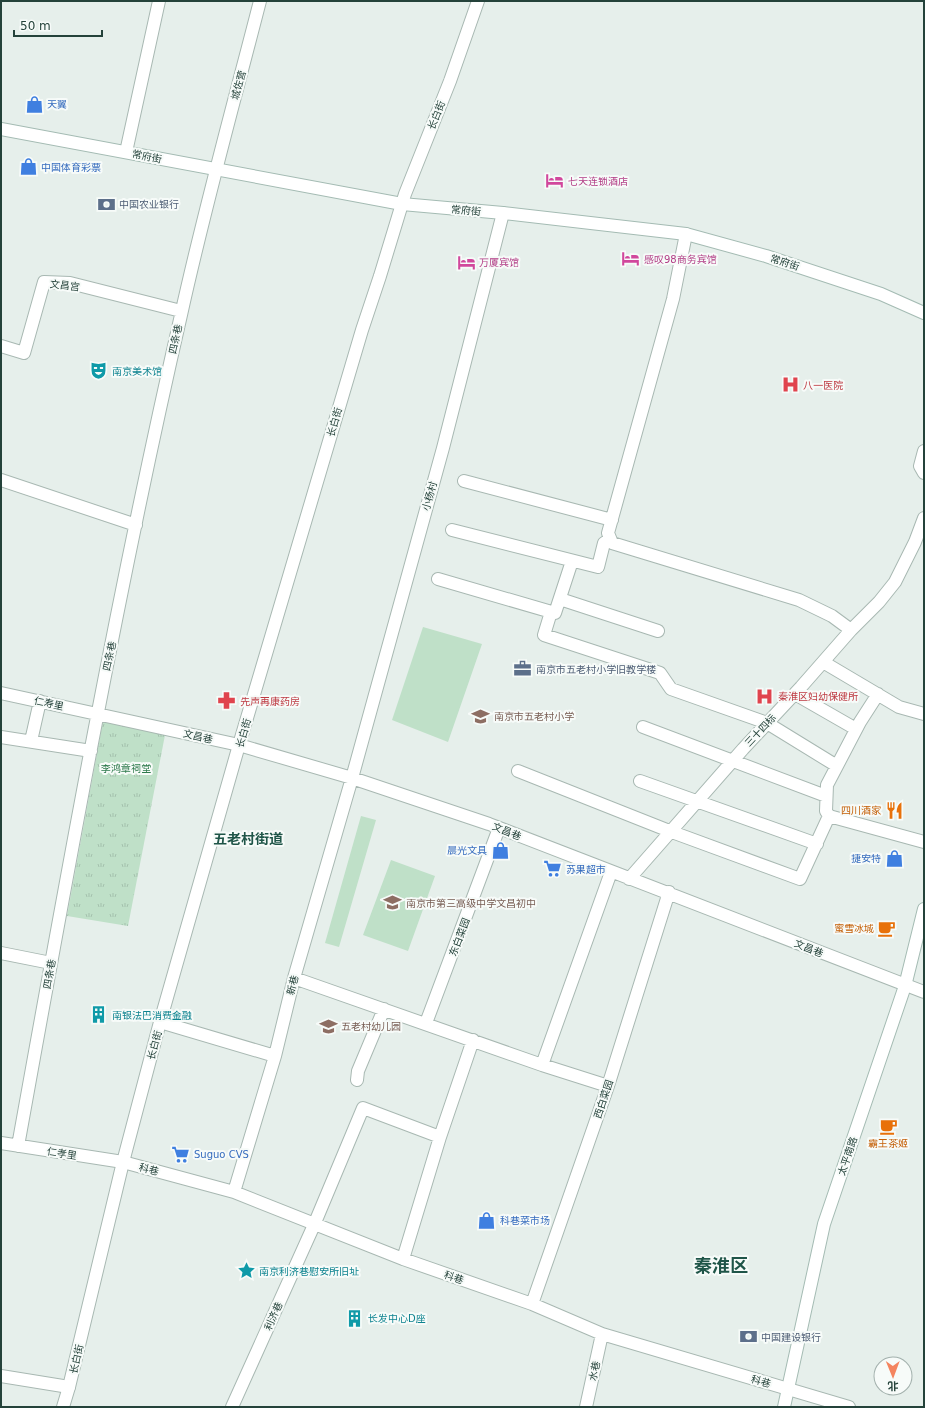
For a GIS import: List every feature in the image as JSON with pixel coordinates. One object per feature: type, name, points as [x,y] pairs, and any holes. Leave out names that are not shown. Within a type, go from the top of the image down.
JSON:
[{"type":"street","points":[[126,152],[158,1]]},
{"type":"street","name":"城佐营","points":[[216,169],[260,1]]},
{"type":"street","name":"长白街","points":[[63,1407],[123,1162],[160,1022],[239,745],[362,330],[402,204],[478,1]]},
{"type":"street","name":"常府街","points":[[1,129],[402,204],[503,213],[686,234],[766,256],[874,292],[924,313]]},
{"type":"street","name":"四条巷","points":[[18,1146],[98,713],[136,525],[181,311],[216,169]]},
{"type":"street","name":"小杨村","points":[[352,778],[443,448],[503,213]]},
{"type":"street","points":[[686,234],[673,299],[608,533],[612,543],[799,600],[832,616],[851,630]]},
{"type":"street","name":"文昌宫","points":[[1,346],[24,353],[44,282],[70,284],[181,311]]},
{"type":"street","points":[[924,451],[920,466],[924,473]]},
{"type":"street","points":[[1,480],[136,525]]},
{"type":"street","points":[[464,482],[612,520]]},
{"type":"street","name":"三十四标","points":[[628,879],[672,832],[733,760],[795,694],[851,630],[879,602],[895,582],[915,542],[924,518]]},
{"type":"street","points":[[452,530],[598,567],[604,543],[610,538]]},
{"type":"street","points":[[438,579],[555,613],[572,561]]},
{"type":"street","points":[[560,599],[658,631]]},
{"type":"street","points":[[551,612],[544,635],[660,673],[671,690],[767,723],[837,766]]},
{"type":"street","points":[[823,662],[899,707],[924,714]]},
{"type":"street","name":"仁寿里","points":[[1,693],[98,713]]},
{"type":"street","points":[[795,694],[856,729]]},
{"type":"street","points":[[878,694],[856,729],[827,785],[826,811],[829,816],[924,842]]},
{"type":"street","points":[[32,741],[40,701]]},
{"type":"street","name":"文昌巷","points":[[98,713],[239,745],[352,778],[499,828],[628,879],[669,892],[905,986],[924,992]]},
{"type":"street","points":[[643,727],[826,796]]},
{"type":"street","points":[[1,736],[91,751]]},
{"type":"street","points":[[518,771],[672,832],[800,879],[829,816]]},
{"type":"street","name":"新巷","points":[[234,1192],[352,778]]},
{"type":"street","points":[[640,780],[697,802],[817,844]]},
{"type":"street","name":"东白菜园","points":[[426,1024],[499,828]]},
{"type":"street","points":[[542,1065],[610,872]]},
{"type":"street","name":"西白菜园","points":[[532,1304],[608,1086],[669,892]]},
{"type":"street","name":"太平南路","points":[[784,1407],[824,1224],[905,986],[924,909]]},
{"type":"street","points":[[1,953],[51,963]]},
{"type":"street","points":[[294,978],[542,1065],[608,1086]]},
{"type":"street","points":[[357,1080],[358,1071],[384,1009]]},
{"type":"street","points":[[160,1022],[274,1056]]},
{"type":"street","points":[[403,1259],[440,1137],[473,1040]]},
{"type":"street","name":"利济巷","points":[[232,1407],[314,1225],[363,1108],[440,1137]]},
{"type":"street","name":"仁孝里","points":[[1,1143],[123,1162]]},
{"type":"street","name":"科巷","points":[[123,1162],[234,1192],[403,1259],[532,1304],[602,1334],[849,1407]]},
{"type":"street","name":"水巷","points":[[586,1407],[602,1334]]},
{"type":"street","points":[[1,1376],[69,1387]]},
{"type":"green space","points":[[423,627],[482,644],[448,742],[392,720]]},
{"type":"green space","name":"李鸿章祠堂","points":[[103,721],[165,735],[128,926],[67,916]]},
{"type":"green space","points":[[361,816],[376,820],[339,947],[325,943]]},
{"type":"green space","points":[[391,860],[435,876],[408,951],[363,935]]},
{"type":"place","name":"天翼","points":[[34,104]]},
{"type":"place","name":"中国体育彩票","points":[[28,167]]},
{"type":"place","name":"七天连锁酒店","points":[[555,181]]},
{"type":"place","name":"中国农业银行","points":[[106,204]]},
{"type":"place","name":"感叹98商务宾馆","points":[[631,259]]},
{"type":"place","name":"万厦宾馆","points":[[466,262]]},
{"type":"place","name":"南京美术馆","points":[[99,371]]},
{"type":"place","name":"八一医院","points":[[790,385]]},
{"type":"place","name":"南京市五老村小学旧教学楼","points":[[523,669]]},
{"type":"place","name":"秦淮区妇幼保健所","points":[[765,696]]},
{"type":"place","name":"先声再康药房","points":[[227,701]]},
{"type":"place","name":"南京市五老村小学","points":[[481,716]]},
{"type":"place","name":"四川酒家","points":[[894,810]]},
{"type":"place","name":"晨光文具","points":[[500,850]]},
{"type":"place","name":"捷安特","points":[[894,858]]},
{"type":"place","name":"苏果超市","points":[[553,869]]},
{"type":"place","name":"南京市第三高级中学文昌初中","points":[[393,903]]},
{"type":"place","name":"蜜雪冰城","points":[[887,928]]},
{"type":"place","name":"南银法巴消费金融","points":[[99,1015]]},
{"type":"place","name":"五老村幼儿园","points":[[328,1026]]},
{"type":"place","name":"霸王茶姬","points":[[888,1126]]},
{"type":"place","name":"Suguo CVS","points":[[181,1154]]},
{"type":"place","name":"科巷菜市场","points":[[487,1220]]},
{"type":"place","name":"南京利济巷慰安所旧址","points":[[246,1271]]},
{"type":"place","name":"长发中心D座","points":[[355,1318]]},
{"type":"place","name":"中国建设银行","points":[[748,1337]]},
{"type":"district","name":"五老村街道","points":[[248,839]]},
{"type":"district","name":"秦淮区","points":[[721,1266]]}]
